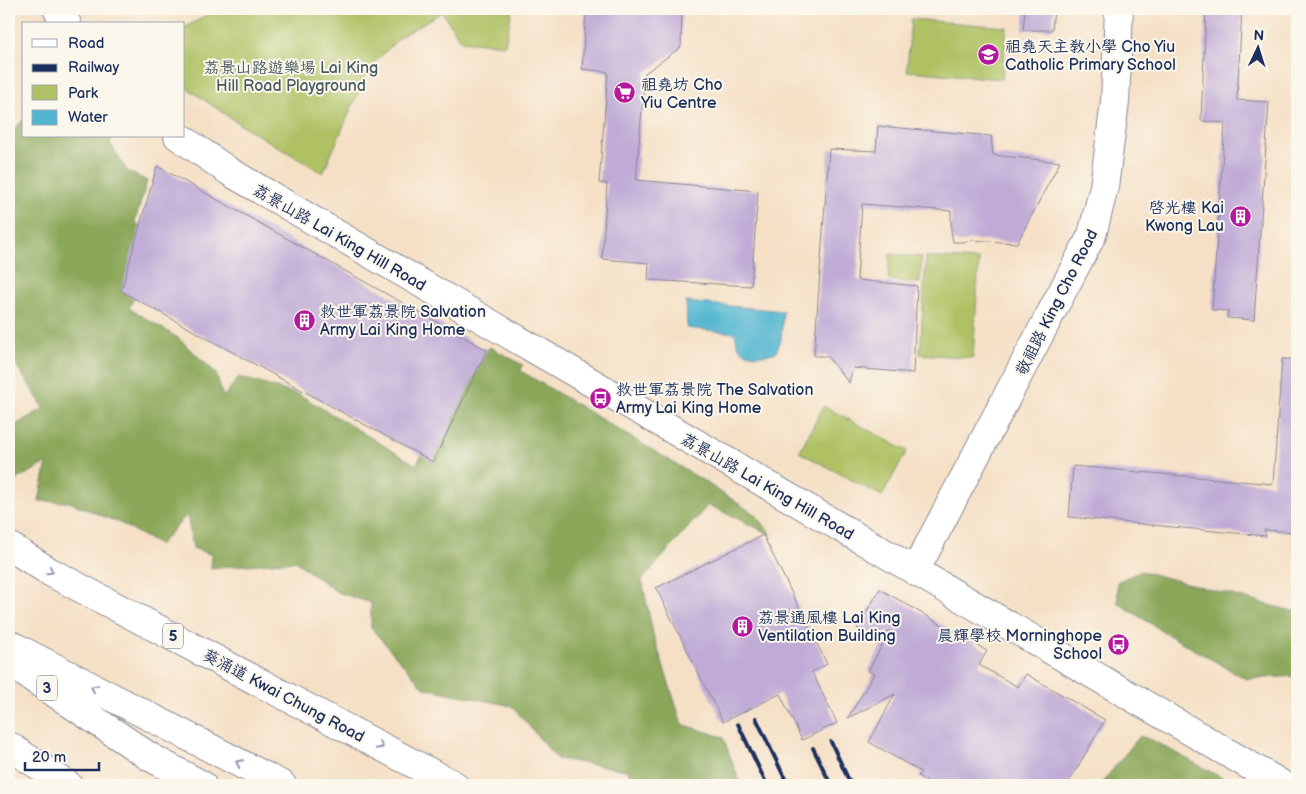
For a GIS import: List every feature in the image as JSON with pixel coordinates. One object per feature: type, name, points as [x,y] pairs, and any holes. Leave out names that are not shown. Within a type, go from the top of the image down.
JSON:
[{"type":"main road","points":[[57,9],[66,22]]},
{"type":"main road","name":"敬祖路 King Cho Road","points":[[915,572],[1092,235],[1104,187],[1115,102],[1119,9]]},
{"type":"main road","name":"荔景山路 Lai King Hill Road","points":[[181,138],[230,172],[1283,785]]},
{"type":"main road","name":"葵涌道 Kwai Chung Road","points":[[9,546],[50,572],[454,785]]},
{"type":"main road","points":[[9,644],[282,785]]},
{"type":"main road","name":"3","points":[[9,661],[150,756],[202,785]]},
{"type":"main road","points":[[9,744],[68,785]]},
{"type":"main road","points":[[9,744],[54,773],[77,785]]},
{"type":"green space","name":"荔景山路遊樂場 Lai King Hill Road Playground","points":[[217,9],[512,9],[505,45],[461,41],[442,12],[400,37],[369,68],[323,173],[241,125],[185,87],[185,27]]},
{"type":"green space","points":[[911,19],[1007,27],[1002,79],[907,71]]},
{"type":"green space","points":[[22,121],[22,138],[111,138],[110,143],[127,171],[147,181],[135,221],[158,249],[129,308],[178,338],[216,373],[223,397],[239,377],[300,395],[416,465],[476,359],[490,347],[523,365],[521,371],[699,478],[756,515],[772,535],[708,505],[642,580],[653,634],[682,724],[723,737],[741,785],[637,785],[627,770],[557,759],[512,706],[424,688],[371,628],[371,603],[337,592],[295,561],[211,568],[212,555],[193,548],[187,515],[159,545],[122,524],[69,502],[39,501],[47,463],[17,479],[11,489],[9,488],[9,429],[44,408],[9,354],[9,185],[14,130]]},
{"type":"green space","points":[[890,254],[922,257],[920,283],[888,280]]},
{"type":"green space","points":[[926,257],[979,260],[973,358],[920,354]]},
{"type":"green space","points":[[824,406],[907,451],[882,496],[799,452]]},
{"type":"green space","points":[[1141,571],[1292,611],[1297,610],[1297,676],[1246,679],[1167,634],[1118,603],[1117,582]]},
{"type":"green space","points":[[1140,736],[1152,740],[1235,785],[1100,785]]},
{"type":"water","points":[[686,302],[783,311],[781,340],[776,352],[761,355],[750,354],[741,349],[737,344],[735,333],[687,328]]},
{"type":"building","points":[[586,9],[682,9],[681,47],[645,73],[636,180],[758,191],[751,286],[648,280],[649,263],[602,259],[607,184],[599,183],[608,72],[582,69]]},
{"type":"building","points":[[1025,9],[1054,9],[1052,30],[1023,30]]},
{"type":"building","name":"啓光樓 Kai Kwong Lau","points":[[1206,9],[1242,9],[1237,100],[1269,102],[1254,320],[1227,318],[1228,311],[1212,310],[1225,123],[1201,121]]},
{"type":"building","points":[[878,126],[991,136],[993,155],[1060,162],[1017,243],[971,240],[953,242],[951,211],[862,204],[857,280],[917,286],[913,373],[853,368],[849,383],[827,356],[814,356],[829,149],[876,151]]},
{"type":"building","name":"救世軍荔景院 Salvation Army Lai King Home","points":[[157,166],[487,350],[433,462],[121,291]]},
{"type":"building","points":[[1282,359],[1297,359],[1297,522],[1295,522],[1294,532],[1264,530],[1266,536],[1069,517],[1073,466],[1273,484]]},
{"type":"building","name":"荔景通風樓 Lai King Ventilation Building","points":[[763,535],[827,664],[812,672],[837,723],[802,740],[780,694],[723,722],[656,588]]},
{"type":"building","points":[[880,589],[987,651],[979,665],[1018,687],[1026,674],[1105,720],[1067,785],[933,785],[918,776],[921,772],[869,742],[895,694],[848,718],[874,674],[868,671],[890,631],[875,639],[857,628]]},
{"type":"railway","points":[[756,718],[788,785]]},
{"type":"railway","points":[[738,724],[767,785]]},
{"type":"railway","points":[[831,742],[851,785]]},
{"type":"railway","points":[[813,748],[831,785]]},
{"type":"place","name":"祖堯天主教小學 Cho Yiu Catholic Primary School","points":[[989,55]]},
{"type":"place","name":"祖堯坊 Cho Yiu Centre","points":[[625,93]]},
{"type":"place","name":"啓光樓 Kai Kwong Lau","points":[[1240,216]]},
{"type":"place","name":"救世軍荔景院 Salvation Army Lai King Home","points":[[304,320]]},
{"type":"place","name":"救世軍荔景院 The Salvation Army Lai King Home","points":[[600,398]]},
{"type":"place","name":"荔景通風樓 Lai King Ventilation Building","points":[[742,626]]},
{"type":"place","name":"晨輝學校 Morninghope School","points":[[1118,644]]}]
